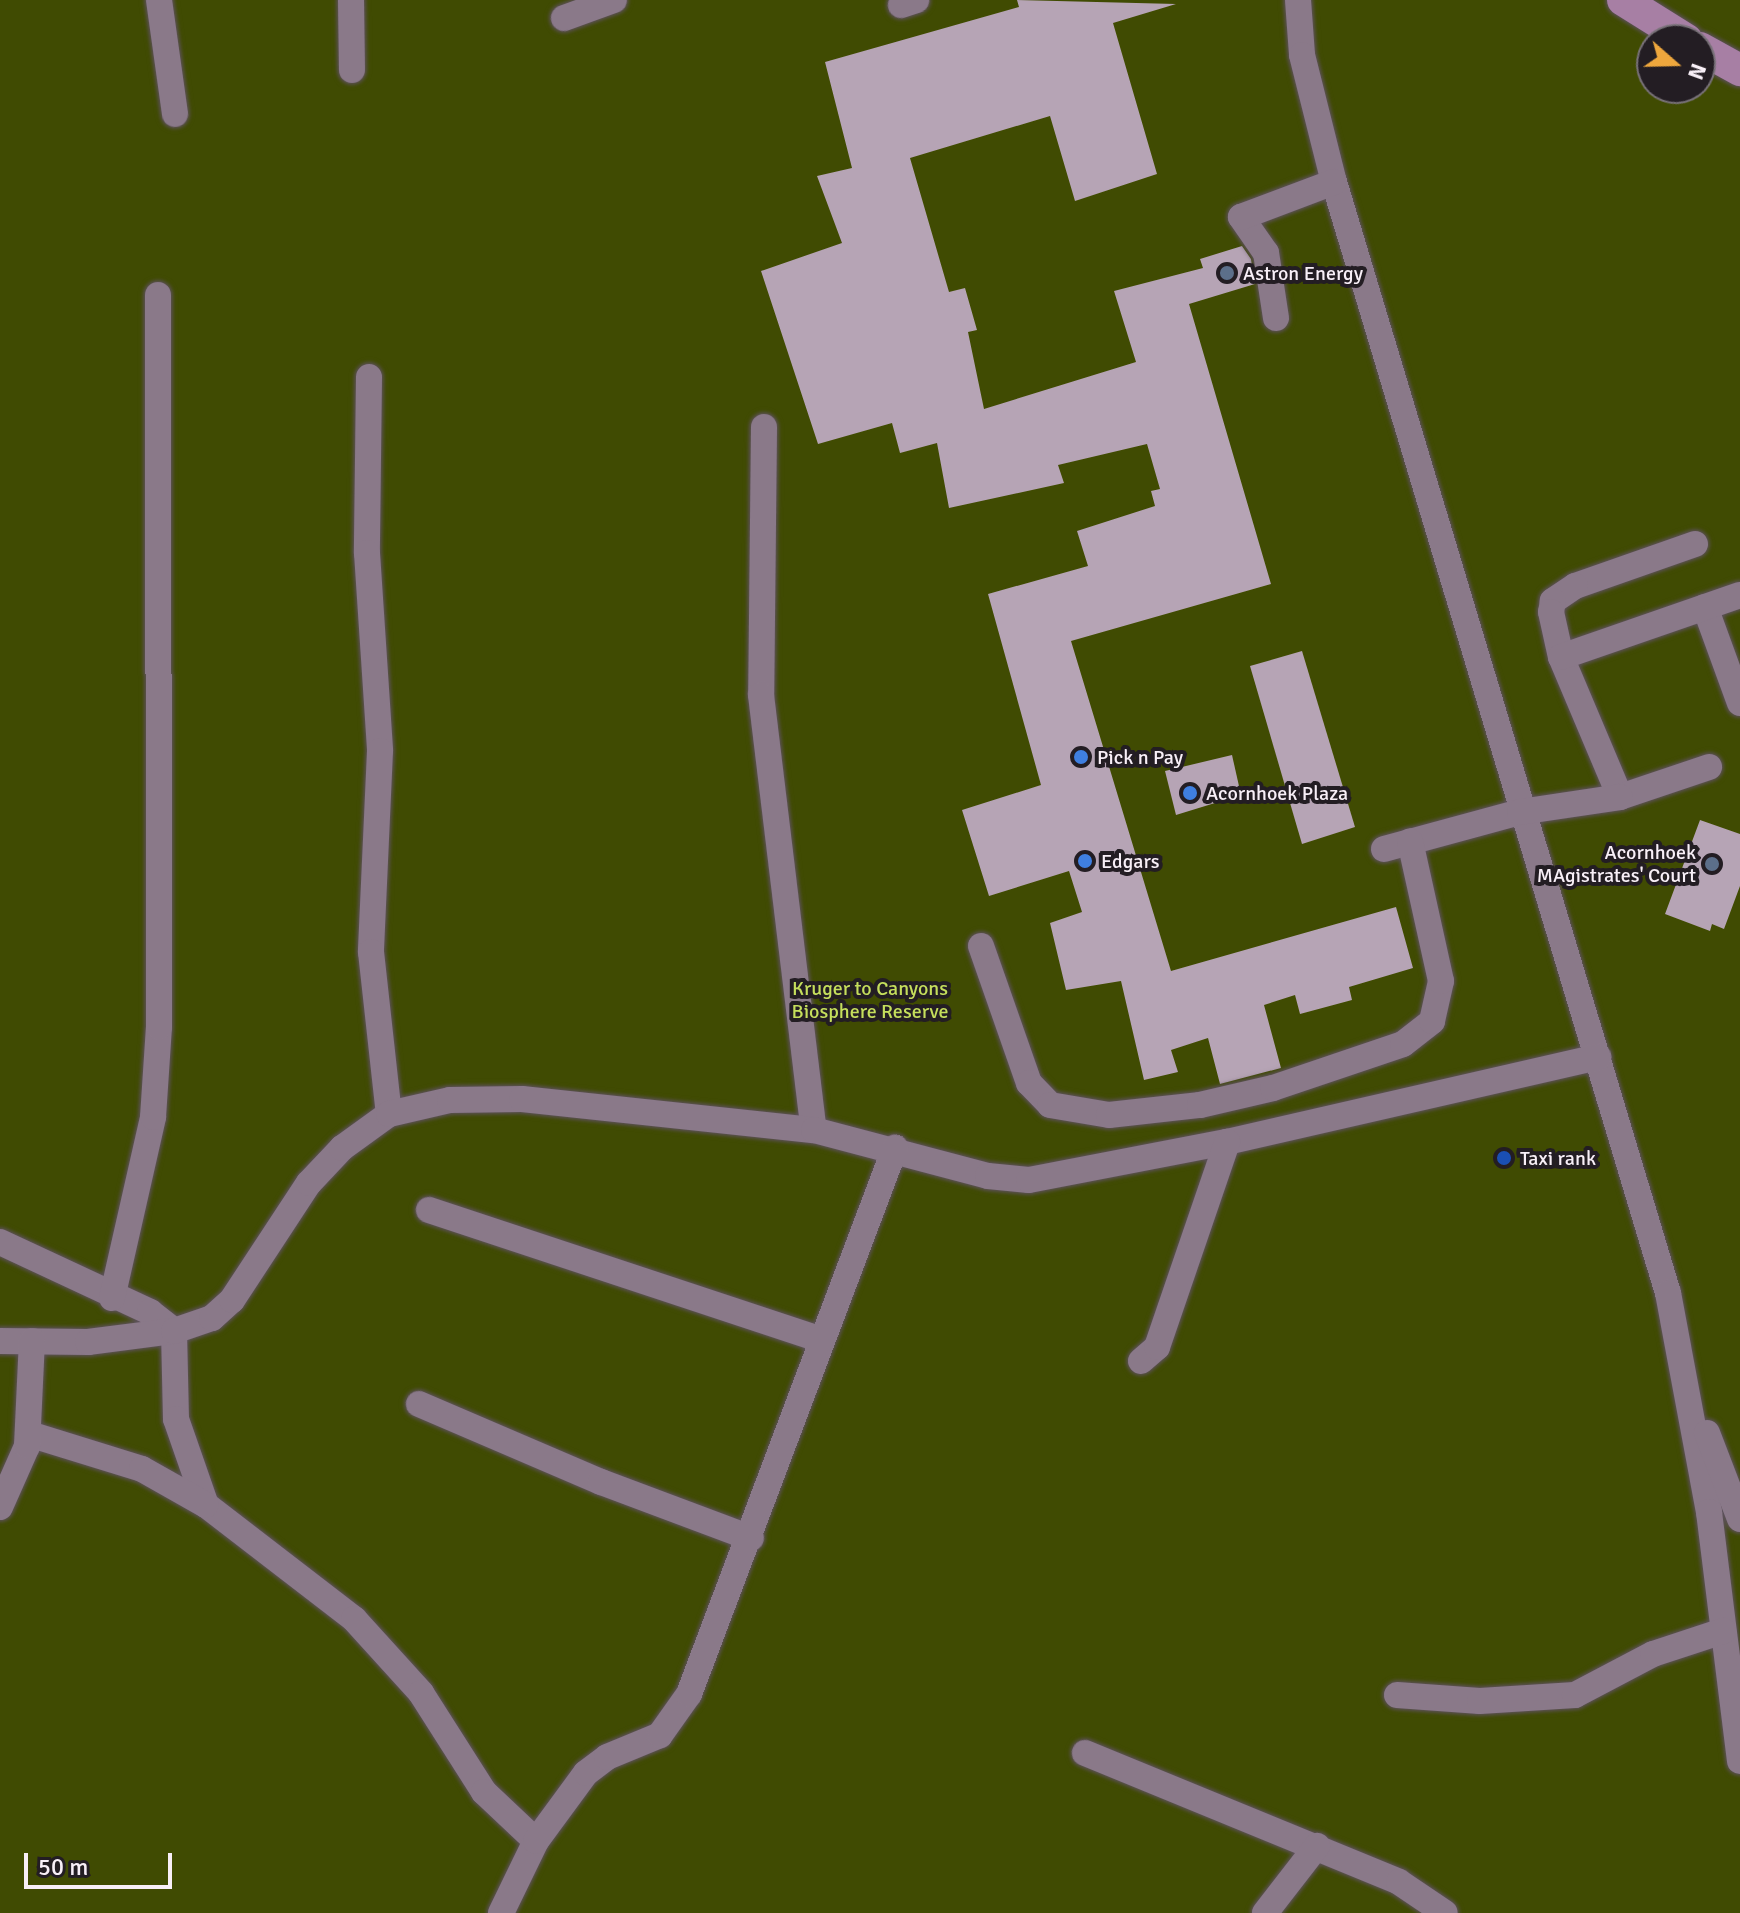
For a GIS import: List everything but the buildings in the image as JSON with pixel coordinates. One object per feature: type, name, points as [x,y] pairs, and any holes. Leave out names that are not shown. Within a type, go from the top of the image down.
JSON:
[{"type":"main road","points":[[1623,0],[1661,24]]},
{"type":"main road","points":[[1716,57],[1740,70]]},
{"type":"street","points":[[159,0],[175,114]]},
{"type":"street","points":[[351,0],[352,70]]},
{"type":"street","points":[[564,18],[614,0]]},
{"type":"street","points":[[1298,0],[1302,55],[1334,182],[1520,812],[1664,1278],[1685,1378],[1740,1761]]},
{"type":"street","points":[[1276,318],[1266,253],[1241,217],[1334,182]]},
{"type":"street","points":[[112,1298],[153,1117],[159,1027],[158,295]]},
{"type":"street","points":[[369,377],[367,553],[380,751],[371,952],[389,1114]]},
{"type":"street","points":[[764,427],[761,695],[814,1130]]},
{"type":"street","points":[[1620,797],[1561,657],[1553,601],[1575,586],[1695,544]]},
{"type":"street","points":[[1561,657],[1740,595]]},
{"type":"street","points":[[1705,607],[1740,703]]},
{"type":"street","points":[[1384,849],[1520,812],[1620,797],[1709,767]]},
{"type":"street","points":[[981,946],[1029,1083],[1050,1105],[1109,1115],[1200,1105],[1273,1088],[1403,1044],[1432,1021],[1441,981],[1410,841]]},
{"type":"street","points":[[0,1341],[88,1342],[174,1331],[212,1318],[232,1300],[309,1183],[342,1148],[389,1114],[450,1100],[522,1099],[814,1130],[895,1148],[988,1176],[1029,1180],[1227,1142],[1598,1057]]},
{"type":"street","points":[[1141,1361],[1157,1347],[1227,1142]]},
{"type":"street","points":[[501,1913],[536,1841],[586,1773],[607,1757],[660,1735],[675,1720],[751,1538],[895,1148]]},
{"type":"street","points":[[429,1210],[822,1340]]},
{"type":"street","points":[[0,1242],[112,1298],[150,1312],[174,1331]]},
{"type":"street","points":[[174,1331],[176,1419],[206,1505]]},
{"type":"street","points":[[0,1507],[29,1434],[32,1341]]},
{"type":"street","points":[[1685,1378],[1740,1519]]},
{"type":"street","points":[[419,1404],[630,1494],[751,1538]]},
{"type":"street","points":[[29,1434],[142,1469],[206,1505],[354,1619],[421,1693],[484,1792],[536,1841]]},
{"type":"street","points":[[1397,1695],[1480,1701],[1575,1695],[1653,1654],[1723,1631]]},
{"type":"street","points":[[1085,1753],[1399,1882],[1445,1913]]},
{"type":"street","points":[[1265,1913],[1317,1846]]},
{"type":"green space","name":"Kruger to Canyons Biosphere Reserve","points":[[0,0],[1740,0],[1740,1913],[0,1913]]},
{"type":"place","name":"Astron Energy","points":[[1227,273]]},
{"type":"place","name":"Pick n Pay","points":[[1081,757]]},
{"type":"place","name":"Acornhoek Plaza","points":[[1190,793]]},
{"type":"place","name":"Edgars","points":[[1085,861]]},
{"type":"place","name":"Acornhoek MAgistrates' Court","points":[[1712,864]]},
{"type":"place","name":"Taxi rank","points":[[1504,1158]]}]
